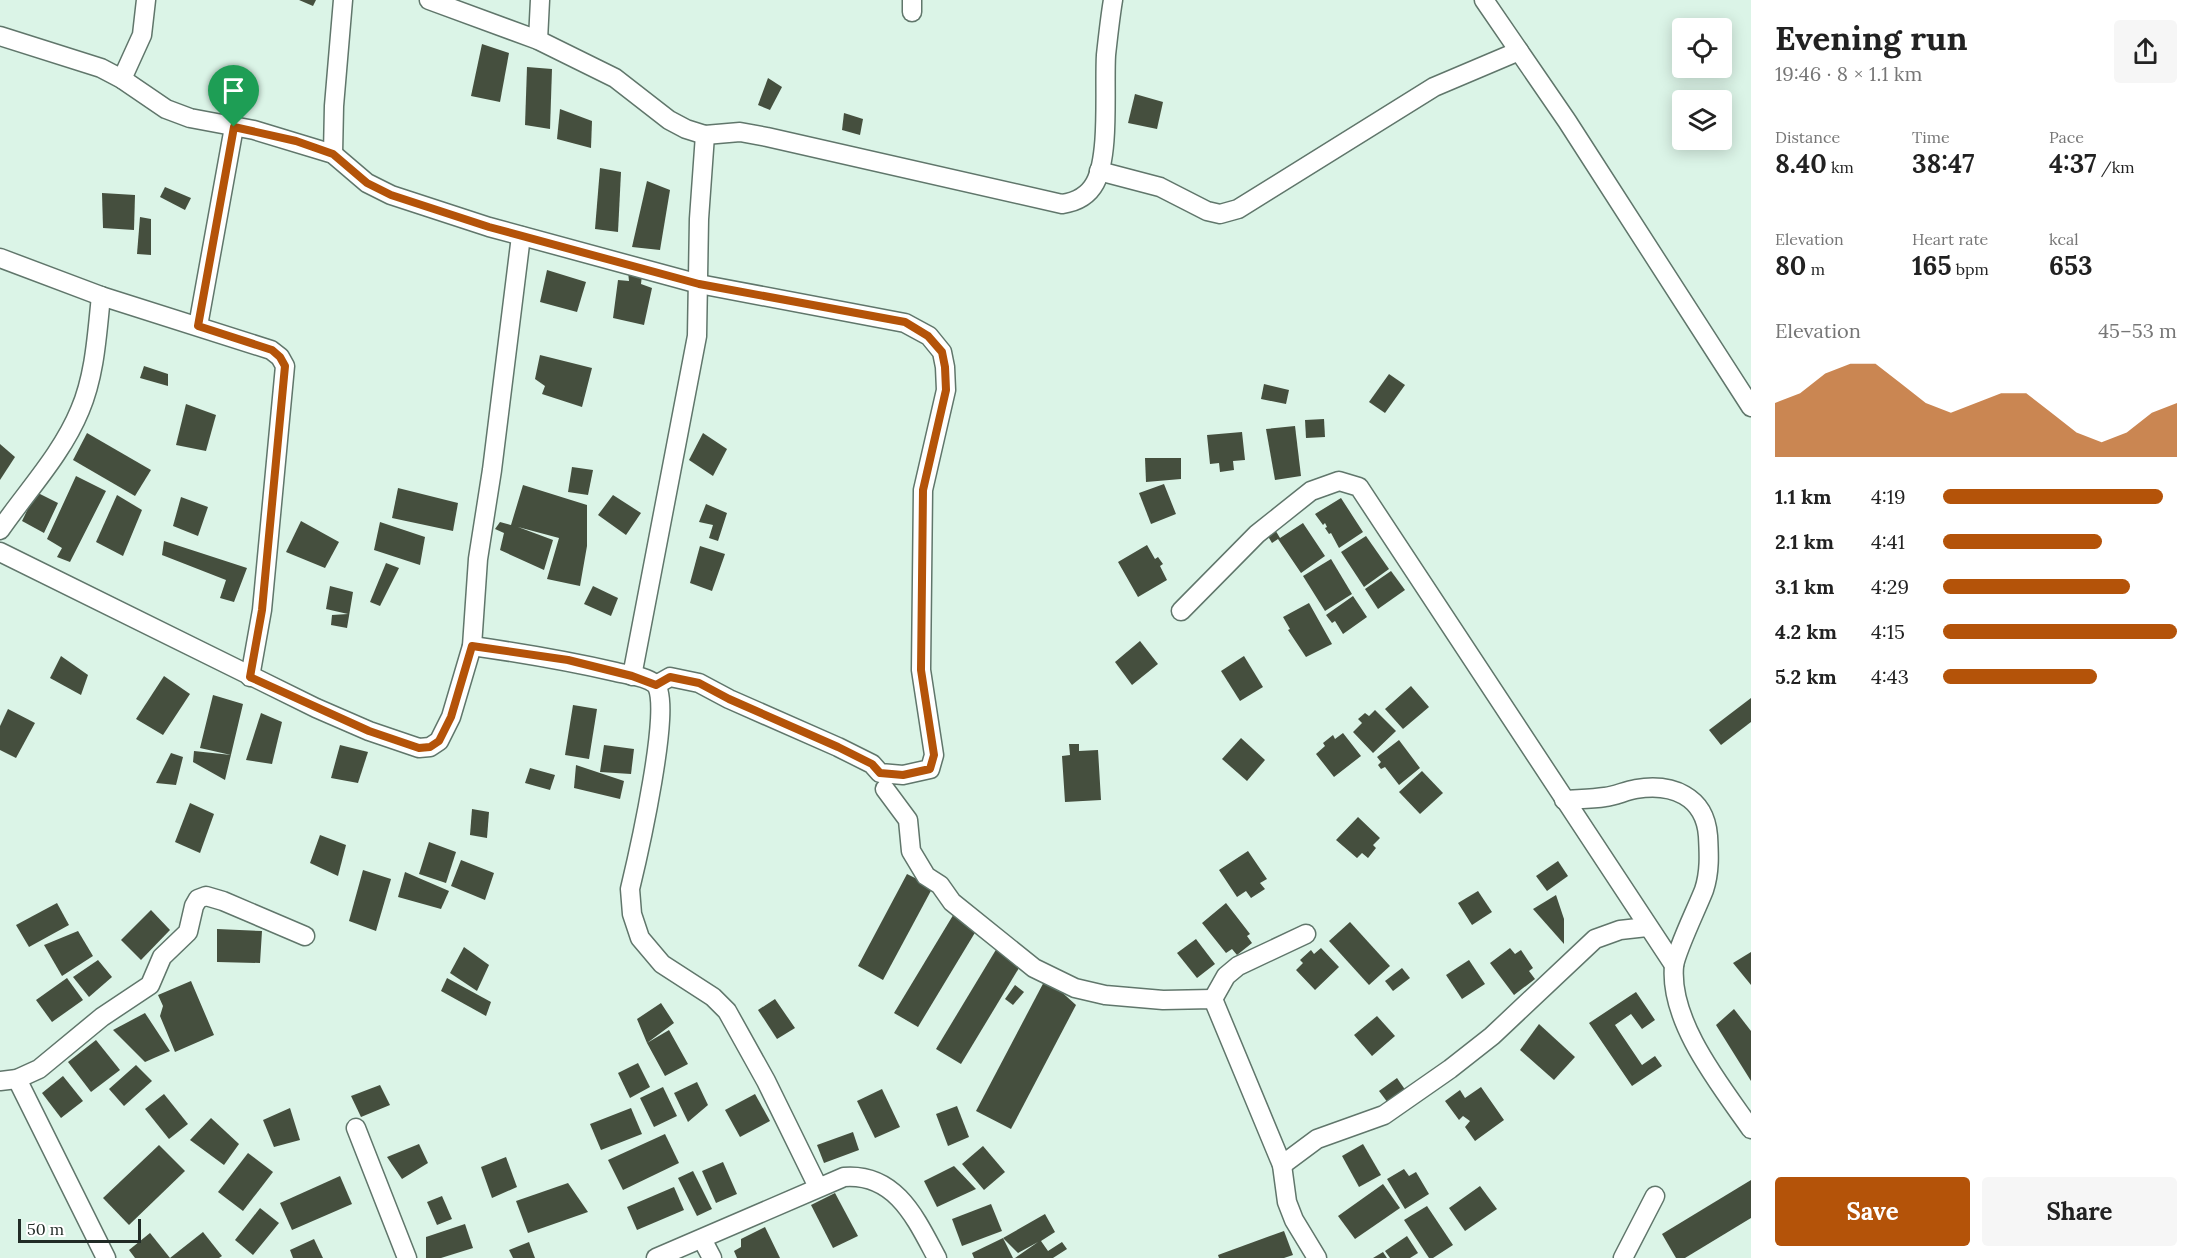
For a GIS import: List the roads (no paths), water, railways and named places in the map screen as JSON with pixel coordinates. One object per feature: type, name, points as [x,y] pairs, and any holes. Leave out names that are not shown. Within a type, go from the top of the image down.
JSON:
[{"type":"street","points":[[122,78],[142,35],[146,0]]},
{"type":"street","points":[[333,154],[334,106],[343,0]]},
{"type":"street","points":[[429,0],[538,40],[615,78],[669,120],[686,129],[705,135],[740,132],[767,137],[1062,204],[1074,202],[1086,194],[1096,182],[1099,171],[1102,158],[1106,55],[1113,0]]},
{"type":"street","points":[[538,40],[540,0]]},
{"type":"street","points":[[1484,0],[1685,301],[1751,407]]},
{"type":"street","points":[[0,36],[51,50],[122,78],[166,109],[190,118],[296,141],[333,154],[367,183],[391,195],[521,236],[699,284],[905,322],[928,336],[942,352],[946,390],[923,500],[921,670],[934,755],[930,769],[903,775],[880,773],[872,764],[838,747],[729,699],[699,683],[670,677],[656,685]]},
{"type":"street","points":[[1099,171],[1160,187],[1207,211],[1220,214],[1238,209],[1434,87],[1519,51]]},
{"type":"street","points":[[198,326],[234,127]]},
{"type":"street","points":[[632,676],[698,336],[699,219],[705,135]]},
{"type":"street","points":[[0,552],[250,677],[369,731],[419,748],[430,747],[439,741],[451,717],[472,646],[478,559],[492,470],[521,236]]},
{"type":"street","points":[[0,258],[101,297],[272,350],[280,357],[285,366],[262,610],[250,677]]},
{"type":"street","points":[[0,530],[58,451],[80,410],[92,369],[101,297]]},
{"type":"street","points":[[1181,611],[1257,534],[1311,491],[1340,481],[1359,487],[1674,965]]},
{"type":"street","points":[[472,646],[568,660],[632,676],[656,685],[661,693],[659,739],[630,889],[632,914],[640,938],[662,964],[713,997],[728,1011],[751,1052],[818,1187]]},
{"type":"street","points":[[1564,800],[1606,797],[1636,789],[1656,788],[1678,790],[1698,803],[1708,829],[1710,858],[1707,880],[1674,965],[1677,1001],[1684,1021],[1751,1129]]},
{"type":"street","points":[[885,789],[908,820],[911,852],[922,872],[940,885],[952,902],[1034,968],[1075,988],[1105,995],[1163,1000],[1213,999]]},
{"type":"street","points":[[106,1258],[9,1080],[39,1069],[102,1017],[150,985],[162,957],[188,932],[198,899],[206,896],[223,901],[305,936]]},
{"type":"street","points":[[1282,1165],[1317,1139],[1384,1115],[1450,1069],[1492,1036],[1595,939],[1620,930],[1647,927]]},
{"type":"street","points":[[1213,999],[1226,976],[1238,966],[1306,934]]},
{"type":"street","points":[[1213,999],[1282,1165],[1287,1202],[1299,1230],[1317,1258]]},
{"type":"street","points":[[356,1128],[407,1258]]},
{"type":"street","points":[[656,1258],[818,1187],[844,1177],[860,1176],[874,1179],[893,1191],[907,1208],[937,1258]]},
{"type":"street","points":[[1623,1258],[1655,1196]]},
{"type":"street","points":[[702,1239],[712,1258]]}]
